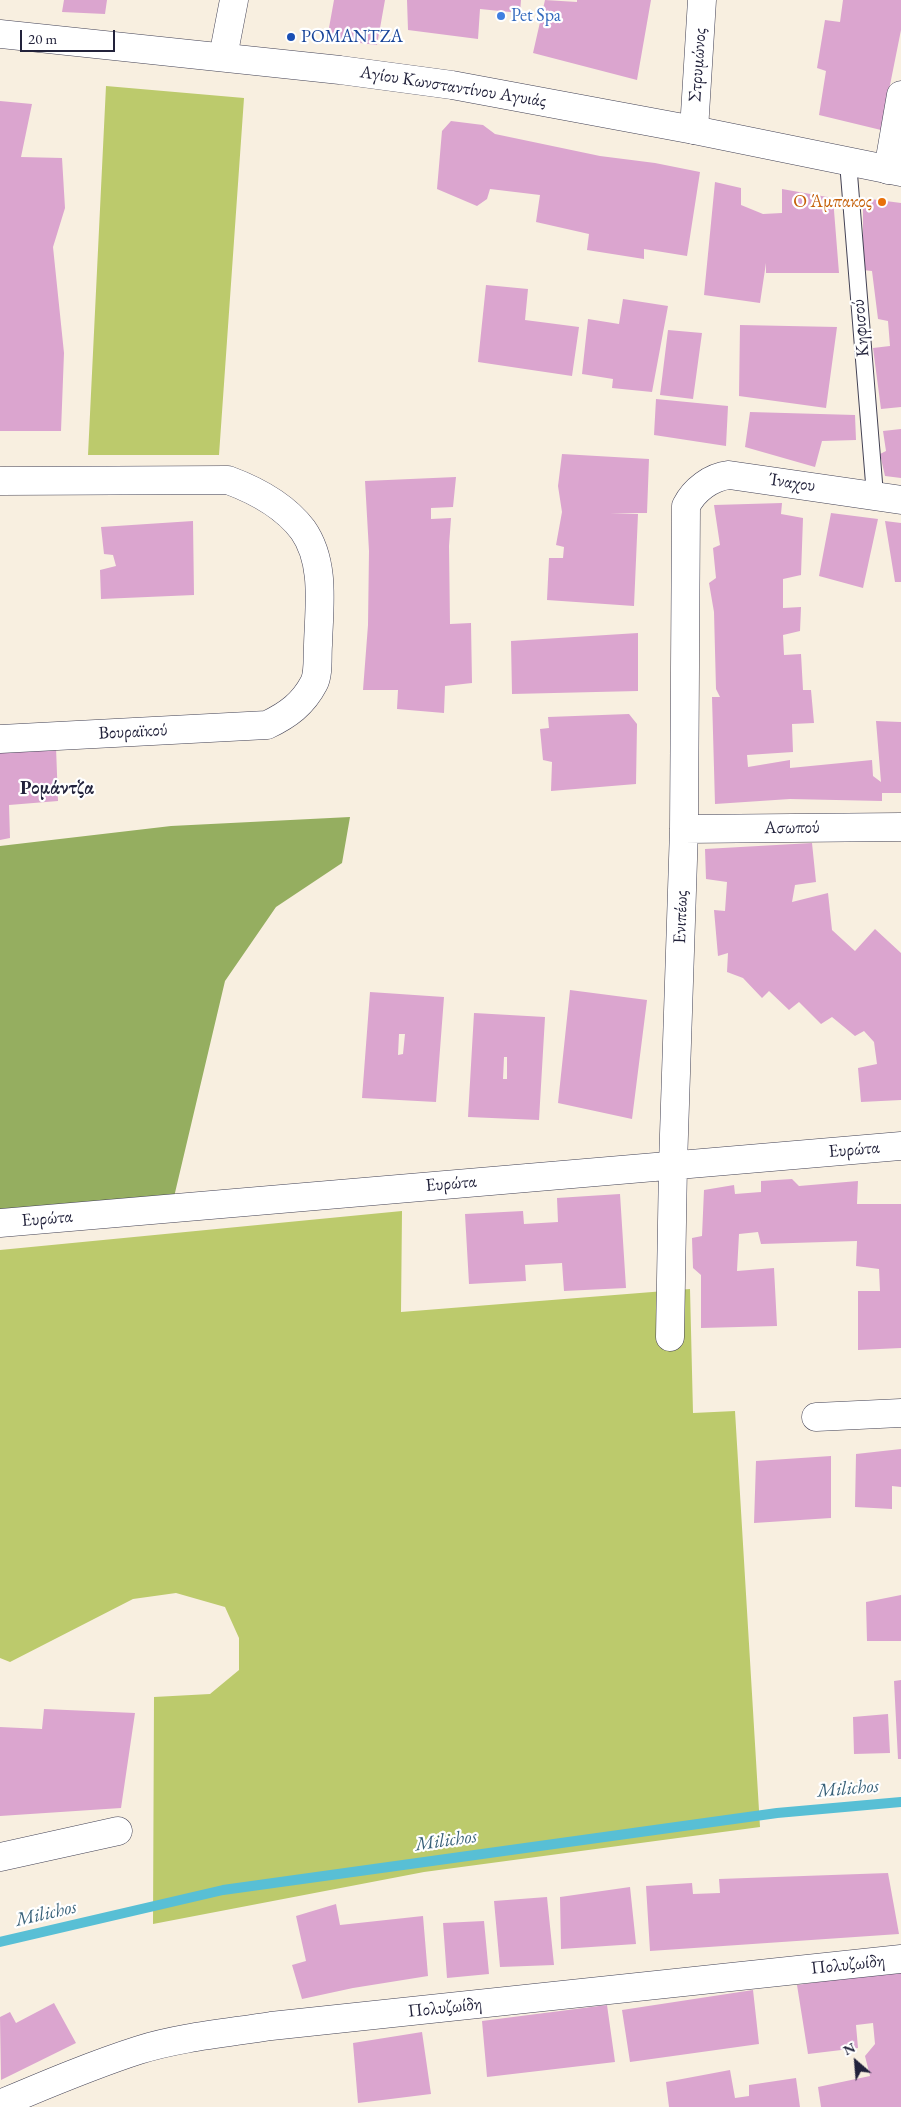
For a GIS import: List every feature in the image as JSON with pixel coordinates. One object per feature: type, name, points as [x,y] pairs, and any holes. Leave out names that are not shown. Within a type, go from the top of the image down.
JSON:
[{"type":"street","points":[[223,57],[234,0]]},
{"type":"street","name":"Στρυμώνος","points":[[694,130],[702,0]]},
{"type":"street","name":"Αγίου Κωνσταντίνου Αγυιάς","points":[[0,34],[223,57],[452,85],[694,130],[894,171]]},
{"type":"street","points":[[894,171],[901,95]]},
{"type":"street","name":"Ίναχου","points":[[690,498],[710,481],[719,476],[729,475],[888,497]]},
{"type":"street","name":"Βουραϊκού","points":[[0,481],[228,480],[273,502],[303,530],[310,544],[318,572],[320,588],[315,680],[304,701],[286,716],[267,725],[0,739]]},
{"type":"street","name":"Ενιπέως","points":[[670,1337],[673,1165],[684,829],[686,506],[690,498]]},
{"type":"street","name":"Ασωπού","points":[[684,829],[901,826]]},
{"type":"street","name":"Ευρώτα","points":[[0,1223],[901,1146]]},
{"type":"street","points":[[816,1417],[901,1413]]},
{"type":"street","points":[[0,1857],[118,1831]]},
{"type":"street","name":"Πολυζωίδη","points":[[0,2104],[56,2080],[139,2050],[186,2040],[280,2025],[901,1960]]},
{"type":"lane","name":"Κηφισού","points":[[848,162],[888,497]]},
{"type":"green space","points":[[106,86],[244,98],[219,455],[88,455]]},
{"type":"green space","points":[[350,817],[342,863],[276,907],[225,981],[174,1197],[0,1213],[0,846],[171,826]]},
{"type":"green space","points":[[402,1211],[401,1312],[690,1289],[693,1413],[735,1411],[760,1827],[424,1872],[153,1924],[154,1697],[210,1694],[239,1670],[239,1638],[225,1607],[176,1593],[133,1599],[10,1662],[0,1658],[0,1250]]},
{"type":"building","points":[[64,0],[107,0],[105,14],[62,12]]},
{"type":"building","points":[[334,0],[385,0],[377,45],[327,39]]},
{"type":"building","points":[[407,0],[521,0],[520,13],[480,9],[478,39],[408,30]]},
{"type":"building","points":[[545,0],[577,2],[577,0],[651,0],[637,80],[533,53]]},
{"type":"building","points":[[843,0],[901,0],[901,30],[881,130],[819,115],[826,71],[817,68],[825,20],[840,22]]},
{"type":"building","points":[[0,101],[32,104],[21,157],[62,158],[65,208],[53,247],[64,353],[61,431],[0,431]]},
{"type":"building","points":[[451,121],[483,125],[495,134],[600,156],[655,163],[700,172],[687,256],[644,249],[644,259],[587,250],[589,234],[536,222],[540,195],[490,189],[487,199],[477,206],[437,189],[442,131]]},
{"type":"building","points":[[715,182],[741,188],[741,205],[763,214],[782,213],[782,189],[833,198],[839,273],[766,273],[766,263],[760,303],[704,295]]},
{"type":"building","points":[[863,198],[901,203],[901,407],[881,409],[873,348],[890,346],[888,321],[878,319],[872,271],[863,270]]},
{"type":"building","points":[[486,285],[528,289],[525,320],[579,327],[572,376],[478,362]]},
{"type":"building","points":[[623,299],[668,306],[652,392],[612,388],[613,379],[582,374],[588,319],[619,324]]},
{"type":"building","points":[[740,325],[837,327],[826,408],[739,396]]},
{"type":"building","points":[[668,330],[702,333],[693,399],[660,395]]},
{"type":"building","points":[[656,399],[728,406],[726,446],[654,435]]},
{"type":"building","points":[[750,412],[855,415],[856,440],[822,441],[815,467],[745,447]]},
{"type":"building","points":[[901,429],[901,478],[885,476],[880,454],[886,451],[883,431]]},
{"type":"building","points":[[562,454],[649,459],[647,513],[610,513],[638,514],[634,606],[547,600],[549,558],[563,558],[564,547],[556,545],[562,512],[558,486]]},
{"type":"building","points":[[456,477],[453,507],[431,508],[431,519],[451,518],[449,546],[450,624],[471,623],[472,683],[445,686],[444,713],[397,709],[398,690],[363,690],[368,625],[369,551],[365,481]]},
{"type":"building","points":[[782,503],[781,514],[803,518],[801,575],[783,579],[783,608],[801,607],[800,631],[783,635],[784,655],[801,654],[803,690],[811,690],[814,723],[792,724],[793,752],[747,755],[748,767],[790,760],[790,768],[872,760],[873,776],[881,782],[876,721],[901,722],[901,793],[882,793],[882,801],[790,799],[715,804],[712,697],[720,697],[716,689],[714,612],[709,583],[716,578],[713,548],[720,545],[714,505]]},
{"type":"building","points":[[831,513],[878,519],[863,588],[819,576]]},
{"type":"building","points":[[193,521],[194,595],[101,599],[100,570],[116,566],[113,555],[104,554],[101,527]]},
{"type":"building","points":[[885,521],[901,523],[901,582],[895,582]]},
{"type":"building","points":[[638,633],[638,691],[512,694],[511,641]]},
{"type":"building","points":[[629,714],[637,724],[636,784],[551,791],[552,762],[543,760],[540,729],[549,728],[548,717]]},
{"type":"building","points":[[56,747],[58,801],[9,805],[10,838],[0,840],[0,750]]},
{"type":"building","points":[[812,843],[816,882],[795,885],[792,902],[828,893],[832,930],[855,951],[875,929],[901,953],[901,1100],[861,1102],[858,1068],[877,1064],[874,1042],[864,1031],[855,1036],[832,1017],[821,1024],[799,1002],[789,1010],[769,991],[762,998],[743,978],[727,972],[728,953],[718,956],[714,910],[725,911],[727,882],[706,879],[705,849]]},
{"type":"building","points":[[570,990],[647,1000],[632,1119],[558,1103]]},
{"type":"building","points":[[370,992],[444,997],[436,1102],[362,1098]],"holes":[[[399,1034],[405,1034],[403,1054],[398,1055]]]},
{"type":"building","points":[[474,1013],[545,1017],[539,1120],[468,1117]],"holes":[[[504,1057],[507,1057],[507,1079],[503,1079]]]},
{"type":"building","points":[[792,1179],[799,1186],[858,1181],[857,1204],[901,1204],[901,1348],[858,1350],[858,1291],[880,1291],[879,1269],[856,1266],[857,1241],[761,1244],[758,1232],[739,1234],[737,1271],[774,1268],[777,1326],[701,1328],[701,1275],[693,1268],[692,1238],[702,1236],[704,1190],[734,1185],[735,1194],[761,1192],[761,1181]]},
{"type":"building","points":[[620,1194],[626,1288],[564,1291],[562,1263],[525,1265],[526,1281],[469,1284],[465,1214],[523,1211],[524,1224],[558,1222],[557,1198]]},
{"type":"building","points":[[901,1449],[901,1487],[892,1486],[892,1509],[855,1507],[856,1454]]},
{"type":"building","points":[[831,1456],[831,1518],[754,1523],[756,1461]]},
{"type":"building","points":[[901,1595],[901,1641],[867,1641],[866,1602]]},
{"type":"building","points":[[901,1680],[901,1759],[898,1759],[894,1681]]},
{"type":"building","points":[[44,1709],[135,1713],[121,1808],[0,1816],[0,1727],[42,1729]]},
{"type":"building","points":[[888,1714],[890,1753],[854,1754],[853,1717]]},
{"type":"building","points":[[888,1873],[899,1934],[650,1951],[646,1886],[692,1883],[693,1894],[720,1893],[719,1879]]},
{"type":"building","points":[[630,1887],[636,1944],[561,1949],[560,1897]]},
{"type":"building","points":[[547,1897],[554,1965],[500,1967],[494,1901]]},
{"type":"building","points":[[336,1904],[340,1925],[423,1916],[428,1976],[353,1988],[302,1999],[292,1965],[306,1961],[296,1916]]},
{"type":"building","points":[[484,1921],[489,1974],[447,1978],[443,1923]]},
{"type":"building","points":[[901,1970],[901,2107],[821,2107],[818,2087],[870,2076],[865,2056],[875,2044],[873,2023],[856,2025],[858,2048],[808,2054],[797,1985]]},
{"type":"building","points":[[753,1990],[759,2044],[630,2062],[622,2010]]},
{"type":"building","points":[[54,2003],[76,2043],[1,2080],[0,2017],[10,2012],[16,2023]]},
{"type":"building","points":[[607,2005],[615,2062],[487,2077],[482,2021]]},
{"type":"building","points":[[422,2032],[431,2094],[358,2103],[353,2043]]},
{"type":"building","points":[[730,2070],[735,2098],[749,2096],[749,2085],[796,2078],[800,2107],[669,2107],[666,2082]]},
{"type":"waterway","name":"Milichos","points":[[0,1942],[223,1890],[777,1813],[901,1802]]},
{"type":"place","name":"Pet Spa","points":[[501,16]]},
{"type":"place","name":"ΡΟΜΑΝΤΖΑ","points":[[291,37]]},
{"type":"place","name":"Ο Άμπακος","points":[[882,202]]},
{"type":"district","name":"Ρομάντζα","points":[[57,789]]}]
